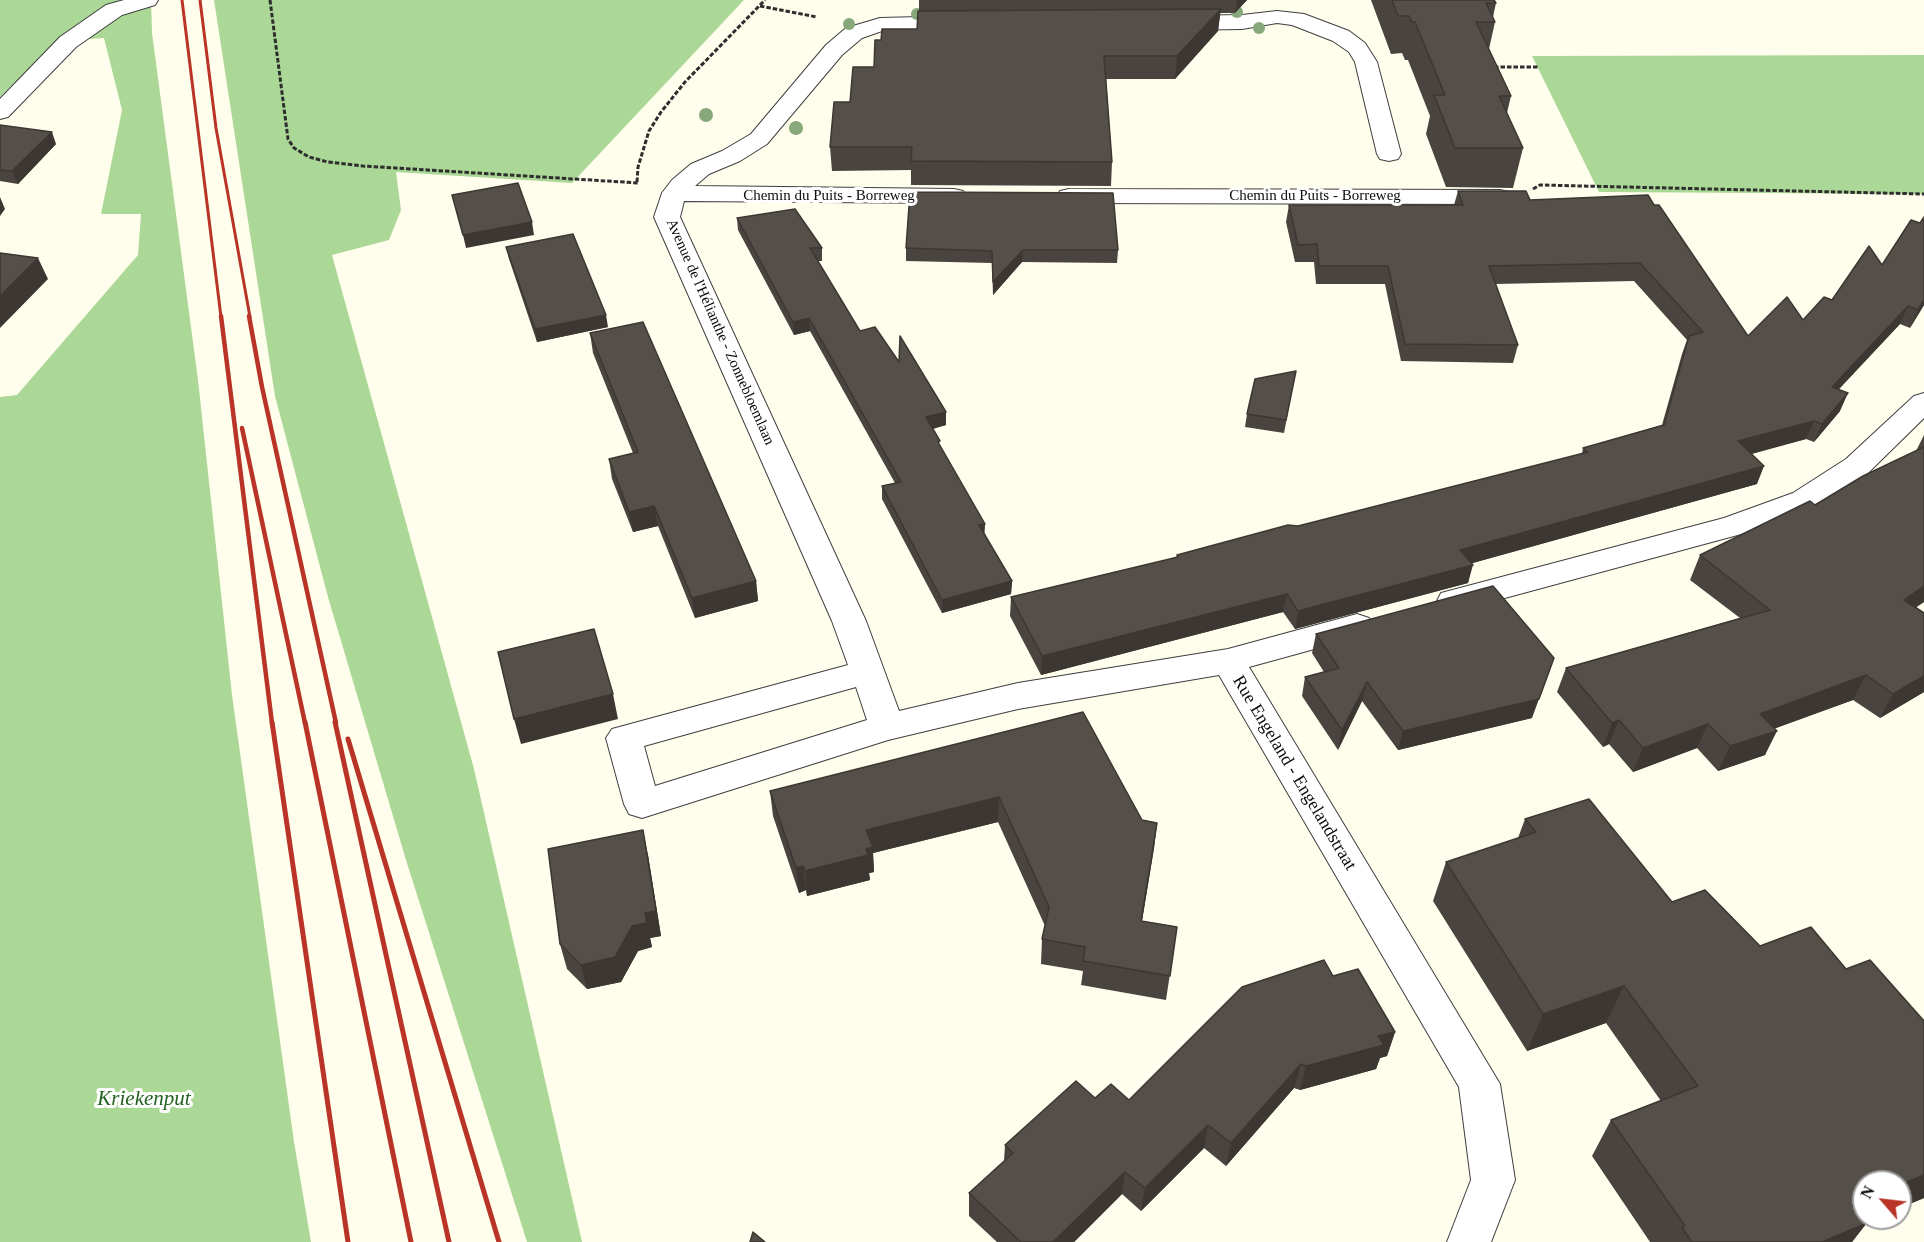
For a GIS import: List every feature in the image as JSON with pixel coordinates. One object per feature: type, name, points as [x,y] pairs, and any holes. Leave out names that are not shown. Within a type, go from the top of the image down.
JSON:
[{"type":"street","points":[[0,112],[68,42],[95,21],[114,10],[147,0]]},
{"type":"street","points":[[1296,19],[1312,0]]},
{"type":"street","points":[[1152,23],[1242,22],[1277,17],[1296,19],[1341,36],[1357,48],[1366,62],[1389,154]]},
{"type":"street","name":"Avenue de l'Hélianthe - Zonnebloemlaan","points":[[887,727],[849,621],[667,218],[674,194],[681,184],[700,169],[738,152],[759,139],[834,50],[854,33],[880,25],[981,23]]},
{"type":"street","name":"Chemin du Puits - Borreweg","points":[[674,194],[972,196]]},
{"type":"street","name":"Chemin du Puits - Borreweg","points":[[1043,196],[1520,198]]},
{"type":"street","points":[[1423,609],[1734,526],[1804,500],[1857,466],[1924,402]]},
{"type":"street","name":"Rue Engeland - Engelandstraat","points":[[1389,618],[1227,661],[1479,1084],[1493,1180],[1469,1242]]},
{"type":"street","points":[[867,672],[624,738],[642,804],[887,727],[1018,696],[1227,661]]},
{"type":"path","points":[[270,0],[288,139],[294,148],[309,157],[328,162],[363,165],[637,183],[674,194]]},
{"type":"path","points":[[637,183],[638,167],[649,130],[661,112],[686,82],[765,0]]},
{"type":"path","points":[[759,6],[827,20],[854,33]]},
{"type":"path","points":[[1494,67],[1538,67]]},
{"type":"path","points":[[1520,198],[1540,185],[1924,194]]},
{"type":"green space","name":"Kriekenput","points":[[0,0],[151,0],[152,33],[198,380],[232,695],[294,1142],[311,1242],[0,1242],[0,397],[17,395],[138,255],[141,214],[101,214],[122,110],[104,38],[58,41],[0,97]]},
{"type":"green space","points":[[214,0],[744,0],[572,183],[396,172],[401,210],[389,240],[332,255],[474,769],[582,1242],[527,1242],[406,860],[328,597],[275,396]]},
{"type":"green space","points":[[1924,55],[1924,194],[1599,192],[1532,56]]},
{"type":"building","points":[[1392,0],[1494,0],[1496,3],[1486,3],[1495,22],[1476,22],[1511,96],[1499,96],[1523,148],[1455,148],[1434,95],[1445,95],[1415,22],[1412,22],[1409,16],[1398,16]]},
{"type":"building","points":[[1221,9],[1177,56],[1104,56],[1112,162],[911,161],[912,147],[830,147],[834,102],[850,102],[853,67],[874,67],[875,40],[881,40],[882,29],[917,29],[918,11]]},
{"type":"building","points":[[0,125],[52,132],[12,171],[0,170]]},
{"type":"building","points":[[518,183],[532,222],[463,235],[452,195]]},
{"type":"building","points":[[1458,191],[1526,191],[1530,200],[1648,195],[1654,205],[1659,205],[1748,336],[1787,297],[1803,320],[1824,297],[1832,300],[1869,246],[1882,265],[1911,220],[1920,223],[1924,217],[1924,300],[1918,310],[1908,306],[1832,387],[1848,393],[1822,424],[1814,421],[1738,441],[1764,466],[1460,550],[1473,565],[1298,611],[1287,594],[1042,656],[1011,597],[1178,557],[1177,555],[1288,525],[1298,526],[1588,452],[1583,448],[1664,425],[1689,336],[1703,332],[1640,263],[1489,266],[1518,345],[1405,344],[1388,266],[1319,266],[1317,244],[1298,245],[1289,205],[1463,205]]},
{"type":"building","points":[[910,192],[1113,193],[1118,250],[1023,250],[993,282],[992,251],[906,248]]},
{"type":"building","points":[[795,209],[822,248],[810,248],[860,331],[875,327],[899,362],[900,336],[946,412],[926,417],[985,524],[979,525],[1012,581],[942,600],[882,486],[901,482],[809,318],[793,322],[737,218]]},
{"type":"building","points":[[573,234],[606,315],[535,329],[506,247]]},
{"type":"building","points":[[0,253],[38,258],[0,296]]},
{"type":"building","points":[[643,322],[756,581],[692,598],[654,506],[629,512],[609,459],[638,452],[590,333]]},
{"type":"building","points":[[1296,371],[1286,420],[1247,414],[1255,379]]},
{"type":"building","points":[[1924,447],[1924,586],[1904,600],[1924,613],[1924,676],[1893,694],[1866,675],[1760,714],[1777,731],[1730,746],[1708,724],[1643,748],[1619,720],[1612,723],[1566,668],[1770,610],[1700,555],[1810,501],[1815,505],[1863,476]]},
{"type":"building","points":[[1493,586],[1554,658],[1539,699],[1403,731],[1367,682],[1342,730],[1305,677],[1339,668],[1316,634]]},
{"type":"building","points":[[594,629],[613,694],[514,719],[498,652]]},
{"type":"building","points":[[1083,712],[1142,820],[1157,823],[1141,921],[1177,927],[1170,976],[1083,961],[1085,947],[1042,939],[1049,907],[999,797],[866,830],[873,847],[866,849],[868,855],[805,871],[803,866],[796,868],[770,791]]},
{"type":"building","points":[[1589,799],[1672,902],[1705,890],[1760,946],[1811,927],[1846,969],[1870,960],[1924,1021],[1924,1175],[1912,1180],[1912,1170],[1852,1170],[1852,1229],[1822,1242],[1692,1242],[1682,1228],[1685,1226],[1611,1120],[1698,1086],[1624,986],[1543,1014],[1446,862],[1536,832],[1525,819]]},
{"type":"building","points":[[643,830],[656,911],[645,913],[647,923],[632,926],[615,957],[581,965],[560,944],[548,849]]},
{"type":"building","points":[[1324,960],[1333,976],[1358,969],[1395,1032],[1378,1036],[1384,1045],[1306,1066],[1301,1064],[1231,1143],[1208,1125],[1145,1188],[1125,1172],[1053,1242],[1021,1242],[969,1193],[1013,1153],[1005,1145],[1076,1081],[1095,1098],[1111,1084],[1129,1100],[1242,987]]},
{"type":"building","points":[[753,1232],[765,1242],[750,1242]]},
{"type":"railway","points":[[182,0],[221,317]]},
{"type":"railway","points":[[200,0],[216,128],[250,317]]},
{"type":"railway","points":[[221,316],[272,723]]},
{"type":"railway","points":[[249,316],[262,387],[336,723]]},
{"type":"railway","points":[[242,428],[305,723]]},
{"type":"railway","points":[[272,722],[348,1242]]},
{"type":"railway","points":[[305,722],[411,1242]]},
{"type":"railway","points":[[335,722],[449,1242]]},
{"type":"railway","points":[[348,739],[499,1242]]}]
